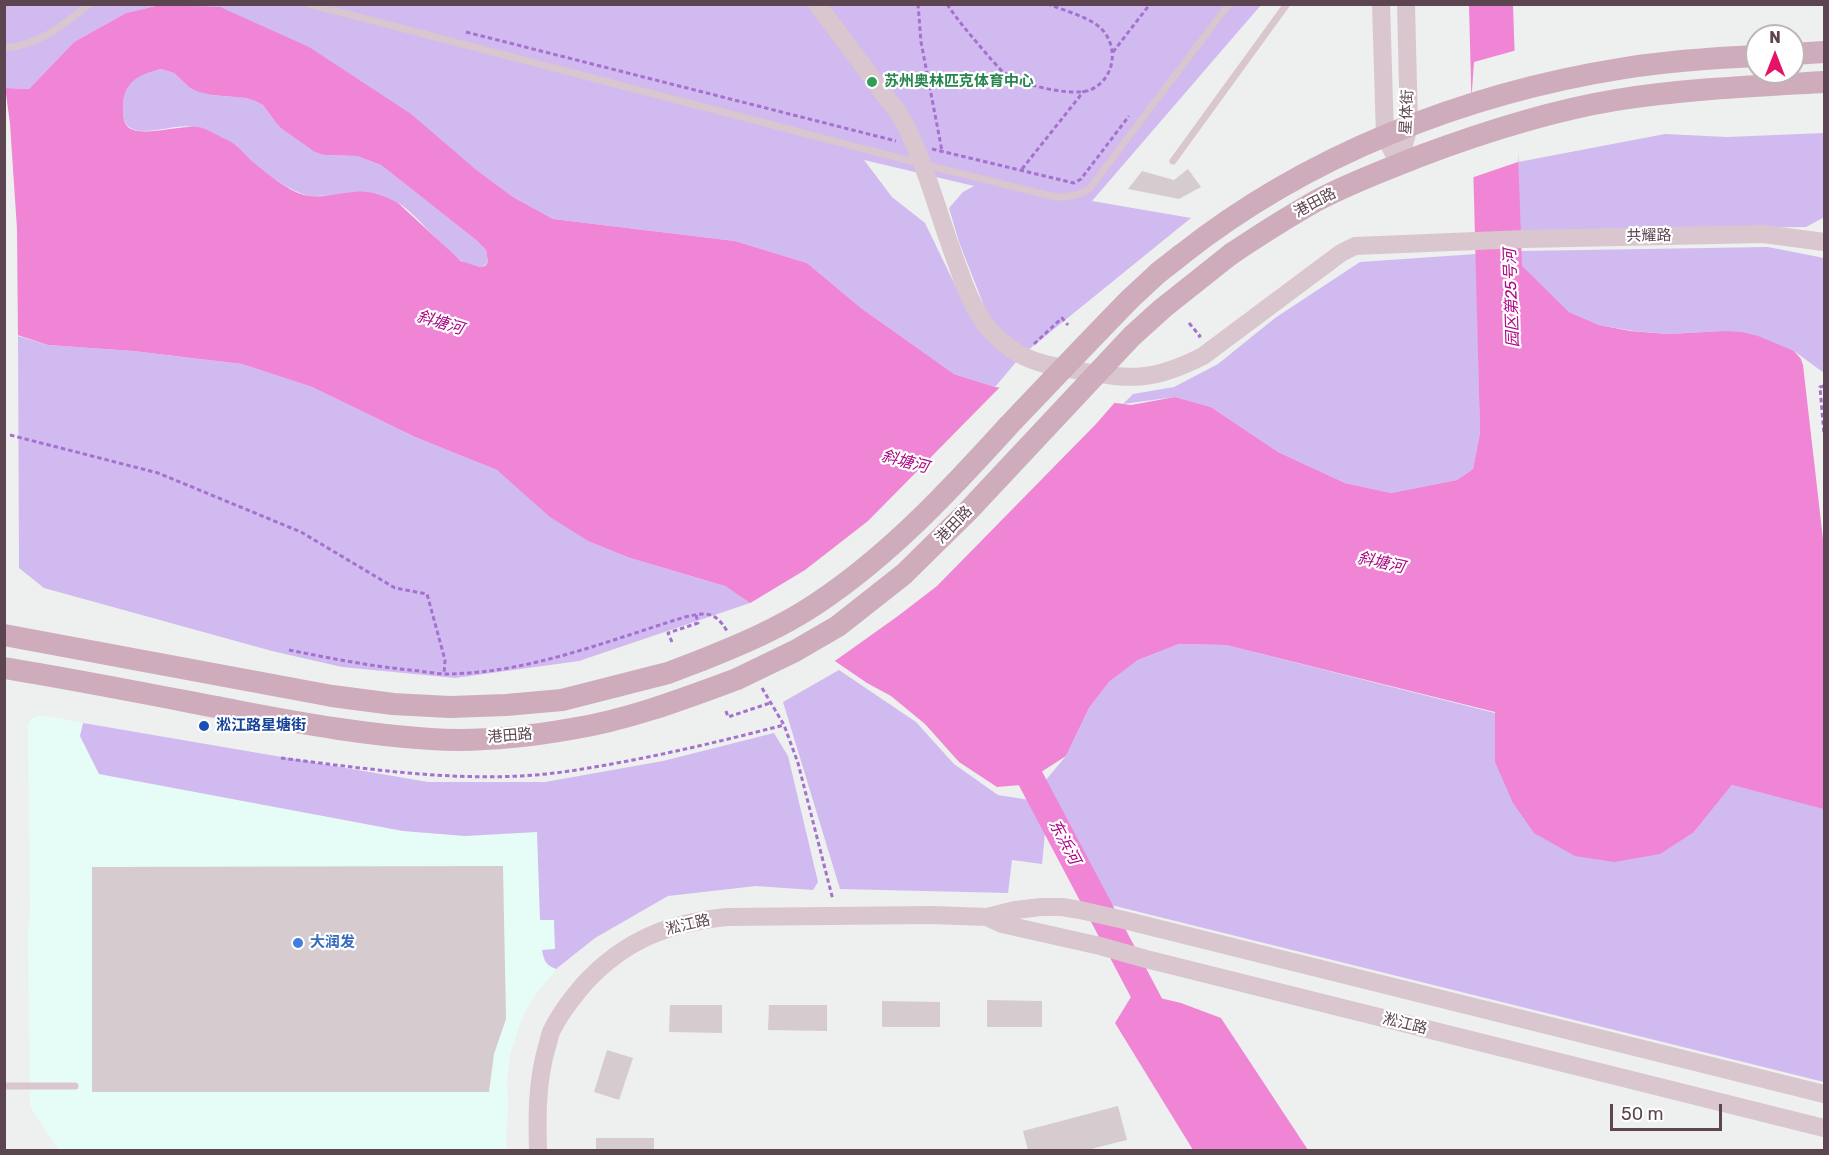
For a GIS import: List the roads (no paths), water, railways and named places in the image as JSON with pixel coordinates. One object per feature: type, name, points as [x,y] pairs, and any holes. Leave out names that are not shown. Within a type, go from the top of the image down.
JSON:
[{"type":"main road","points":[[1805,53],[1824,52]]},
{"type":"main road","name":"港田路","points":[[4,635],[332,696],[393,704],[450,707],[562,700],[669,673],[748,642],[795,617],[834,592],[869,565],[959,480],[1130,298],[1212,231],[1310,171],[1409,126],[1517,92],[1575,77],[1627,68],[1745,57]]},
{"type":"main road","name":"港田路","points":[[4,668],[379,735],[433,739],[513,736],[573,729],[631,716],[737,679],[795,651],[838,626],[904,574],[968,511],[1132,336],[1163,308],[1231,254],[1318,200],[1399,164],[1471,137],[1579,107],[1662,93],[1824,82]]},
{"type":"street","name":"共耀路","points":[[818,4],[905,123],[924,155],[945,233],[970,300],[987,326],[1005,344],[1022,355],[1047,365],[1118,378],[1142,378],[1162,374],[1203,356],[1341,253],[1355,246],[1524,239],[1763,234],[1824,242]]},
{"type":"street","name":"星体街","points":[[1381,4],[1385,136],[1399,164]]},
{"type":"street","name":"星体街","points":[[1399,164],[1409,126],[1406,4]]},
{"type":"street","name":"淞江路","points":[[538,1150],[537,1115],[540,1074],[551,1033],[572,997],[602,965],[616,954],[653,933],[697,920],[726,917],[987,916],[1015,910],[1062,907],[1170,931],[1824,1094]]},
{"type":"street","name":"淞江路","points":[[987,916],[1002,924],[1100,946],[1164,964],[1824,1128]]},
{"type":"street","points":[[1164,964],[1170,931]]},
{"type":"lane","points":[[4,48],[18,47],[48,36],[90,4]]},
{"type":"lane","points":[[309,4],[924,155],[1055,197],[1082,194],[1090,188],[1229,4]]},
{"type":"lane","points":[[1173,161],[1287,4]]},
{"type":"lane","points":[[4,1086],[75,1086]]},
{"type":"water","points":[[160,5],[220,7],[309,47],[411,114],[474,168],[513,197],[553,219],[735,241],[807,263],[861,308],[954,374],[995,387],[1131,405],[1175,397],[1211,407],[1278,452],[1345,483],[1391,493],[1457,480],[1473,469],[1480,433],[1469,5],[1513,5],[1522,266],[1569,312],[1599,325],[1630,331],[1668,334],[1742,332],[1794,351],[1801,359],[1824,548],[1824,809],[1732,785],[1694,832],[1660,854],[1614,862],[1575,856],[1534,833],[1513,803],[1495,762],[1495,712],[1226,645],[1179,644],[1138,660],[1109,682],[1089,708],[1066,756],[1021,785],[997,787],[959,762],[925,724],[891,696],[867,683],[725,586],[630,558],[590,542],[550,517],[497,470],[415,437],[312,387],[242,364],[133,351],[48,345],[5,331],[5,88],[29,89],[74,42],[126,13]],"holes":[[[161,69],[174,73],[190,88],[199,92],[246,98],[263,105],[281,128],[315,152],[325,155],[357,156],[381,165],[476,240],[486,250],[488,262],[485,266],[479,267],[461,261],[398,203],[382,196],[360,192],[317,196],[298,193],[269,175],[235,144],[204,129],[190,127],[143,131],[129,128],[124,120],[123,111],[123,101],[128,87],[138,78],[152,71]]]},
{"type":"water","points":[[1134,992],[1181,1003],[1221,1018],[1308,1150],[1193,1150],[1115,1023]]},
{"type":"waterway","name":"东浜河","points":[[1019,745],[1017,753],[1155,1014],[1164,1026]]},
{"type":"place","name":"苏州奥林匹克体育中心","points":[[872,82]]},
{"type":"place","name":"淞江路星塘街","points":[[204,726]]},
{"type":"place","name":"大润发","points":[[298,943]]},
{"type":"water label","name":"园区第25号河","points":[[1512,298]]},
{"type":"water label","name":"斜塘河","points":[[440,323]]},
{"type":"water label","name":"斜塘河","points":[[905,462]]},
{"type":"water label","name":"斜塘河","points":[[1381,563]]}]
